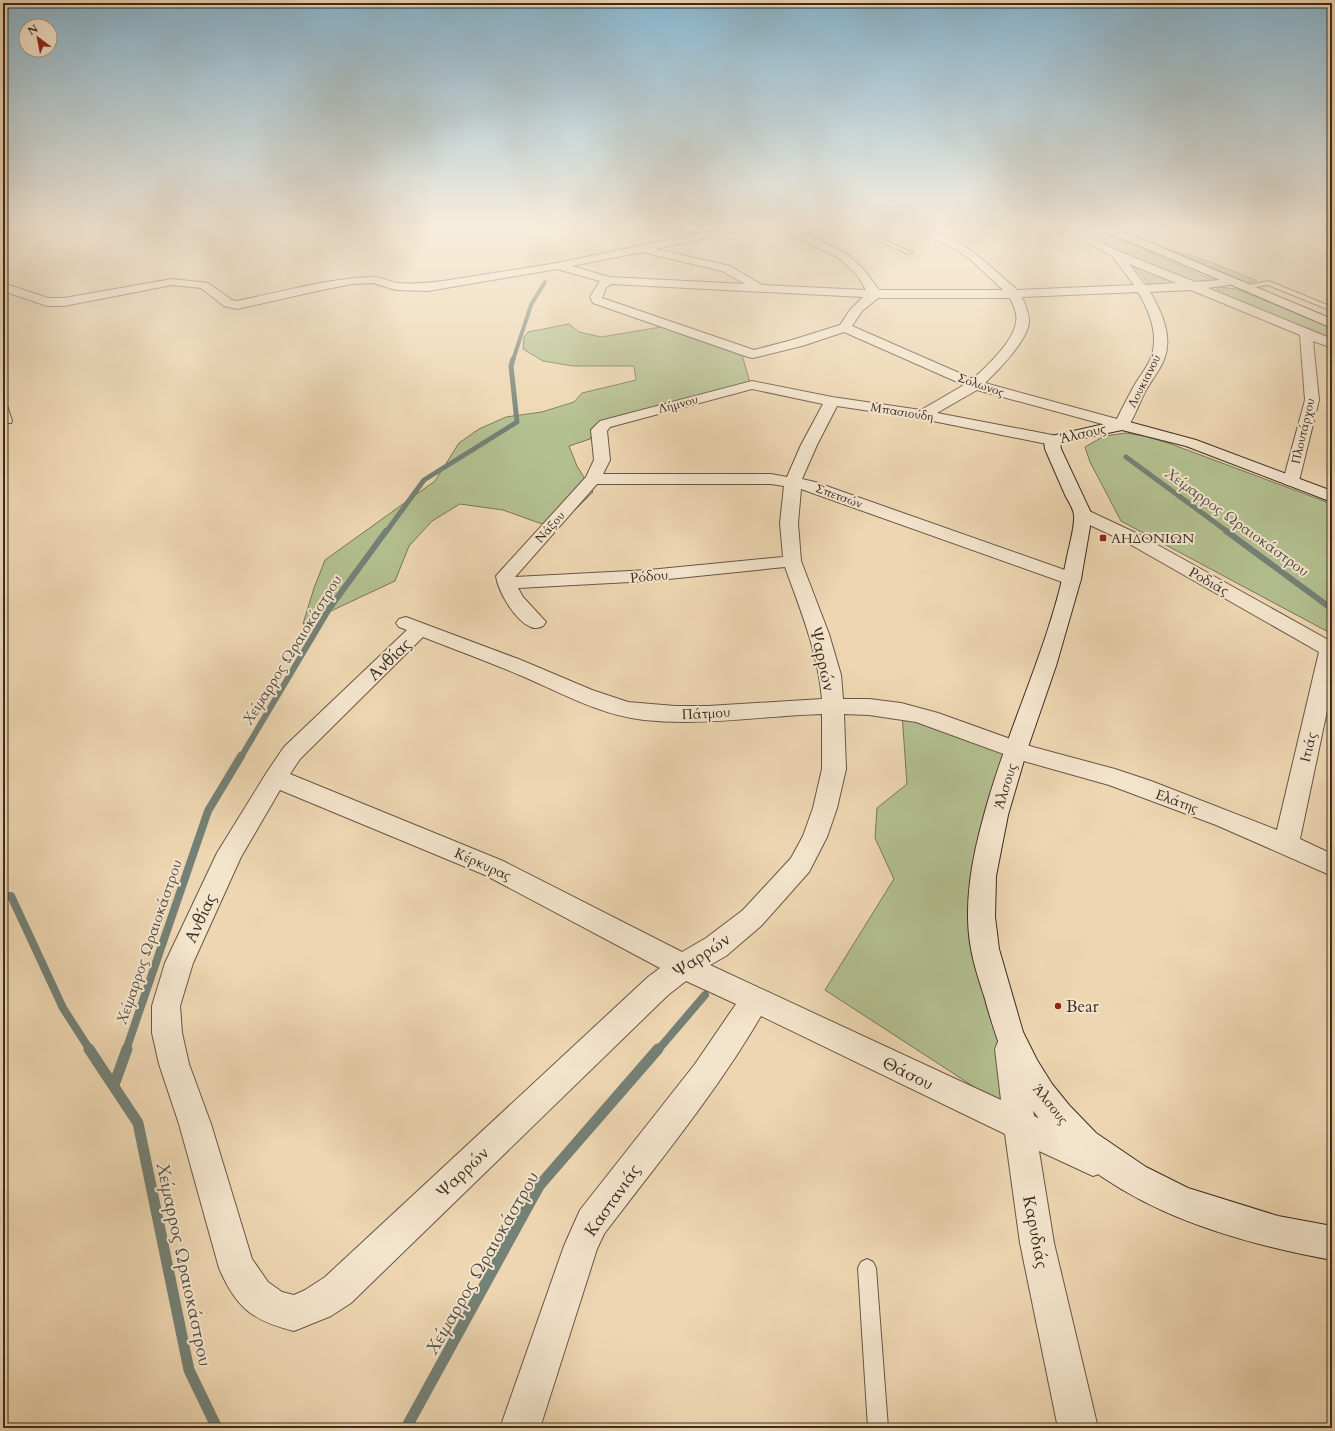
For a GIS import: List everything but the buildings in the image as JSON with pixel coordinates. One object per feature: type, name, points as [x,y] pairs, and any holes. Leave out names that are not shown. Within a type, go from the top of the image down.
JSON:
[{"type":"street","points":[[26,295],[47,302],[64,302],[103,295]]},
{"type":"street","points":[[217,295],[228,303],[237,305],[283,295]]},
{"type":"street","points":[[597,295],[597,300],[753,354],[797,343],[845,328],[853,313],[863,302],[874,295]]},
{"type":"street","points":[[923,415],[976,385],[991,370],[1017,338],[1023,321],[1020,307],[1014,295]]},
{"type":"street","name":"Λουκιανού","points":[[1122,424],[1141,386],[1158,358],[1161,341],[1158,323],[1154,307],[1147,295]]},
{"type":"street","points":[[1215,295],[1332,344]]},
{"type":"street","points":[[1263,295],[1330,320]]},
{"type":"street","name":"Σόλωνος","points":[[845,328],[976,385],[1122,424]]},
{"type":"street","name":"Πλουτάρχου","points":[[1291,481],[1312,400],[1306,334]]},
{"type":"street","points":[[752,384],[753,354]]},
{"type":"street","name":"Μπασιούδη","points":[[752,384],[832,401],[923,415],[1052,440]]},
{"type":"street","name":"Λήμνου","points":[[605,424],[752,384]]},
{"type":"street","name":"Ψαρρών","points":[[237,1268],[255,1296],[274,1308],[294,1313],[318,1303],[338,1290],[658,986],[683,966],[716,947],[752,918],[800,865],[815,837],[825,808],[834,769],[832,732],[833,706],[830,675],[825,654],[792,561],[789,523],[792,481],[832,401]]},
{"type":"street","name":"Νάξου","points":[[505,583],[505,576],[593,479],[602,460],[599,438],[600,430],[605,424]]},
{"type":"street","name":"Άλσους","points":[[1332,497],[1191,444],[1122,424],[1052,440],[1053,449],[1083,515],[1072,579],[1046,666],[1016,750],[996,815],[983,876],[982,917],[985,950],[1008,1034],[1026,1072],[1041,1095],[1058,1116],[1085,1144],[1134,1179],[1183,1203],[1278,1234],[1332,1243]]},
{"type":"street","name":"Σπετσών","points":[[593,479],[742,478],[792,481],[816,488],[1072,579]]},
{"type":"street","name":"Ροδιάς","points":[[1083,515],[1139,542],[1331,650]]},
{"type":"street","name":"Ρόδου","points":[[505,583],[596,581],[792,561]]},
{"type":"street","points":[[505,583],[524,612],[536,622]]},
{"type":"street","name":"Πάτμου","points":[[413,626],[489,655],[590,699],[642,712],[678,714],[833,706],[880,707],[904,711],[935,719],[1016,750]]},
{"type":"street","name":"Ανθίας","points":[[237,1268],[195,1124],[174,1064],[167,1033],[166,1006],[179,963],[230,853],[275,778],[292,753],[413,626]]},
{"type":"street","name":"Ιτιάς","points":[[1286,844],[1331,650]]},
{"type":"street","name":"Ελάτης","points":[[1016,750],[1114,778],[1194,807],[1286,844],[1332,865]]},
{"type":"street","name":"Κέρκυρας","points":[[275,778],[494,868],[683,966]]},
{"type":"street","name":"Θάσου","points":[[683,966],[1134,1179]]},
{"type":"street","name":"Καστανιάς","points":[[520,1428],[581,1246],[592,1222],[706,1075],[732,1039],[755,999]]},
{"type":"street","name":"Καρυδιάς","points":[[1008,1034],[1028,1189],[1037,1242],[1078,1428]]},
{"type":"lane","points":[[1297,295],[1332,309]]},
{"type":"lane","points":[[3,405],[8,421]]},
{"type":"lane","points":[[867,1268],[878,1428]]},
{"type":"green space","points":[[1224,295],[1250,295],[1332,328],[1332,338]]},
{"type":"green space","points":[[569,324],[579,332],[601,337],[667,326],[740,348],[751,386],[625,414],[599,424],[590,439],[569,446],[577,466],[593,492],[556,529],[503,510],[460,504],[432,521],[409,546],[395,581],[303,624],[314,588],[325,560],[435,481],[459,443],[479,429],[506,417],[542,412],[574,402],[582,393],[636,380],[634,366],[573,366],[543,361],[523,349],[524,337],[528,332]]},
{"type":"green space","points":[[1126,433],[1145,436],[1171,444],[1332,504],[1332,634],[1121,521],[1090,462],[1085,447],[1104,436]]},
{"type":"green space","points":[[902,714],[1008,752],[979,869],[1022,1118],[825,990],[894,879],[875,838],[877,808],[907,784]]},
{"type":"waterway","name":"Χείμαρρος Ωραιοκάστρου","points":[[513,360],[531,305],[537,295]]},
{"type":"waterway","name":"Χείμαρρος Ωραιοκάστρου","points":[[386,532],[424,480],[517,422],[511,366],[513,359]]},
{"type":"waterway","name":"Χείμαρρος Ωραιοκάστρου","points":[[1126,457],[1228,532]]},
{"type":"waterway","name":"Χείμαρρος Ωραιοκάστρου","points":[[241,757],[329,609],[386,531]]},
{"type":"waterway","name":"Χείμαρρος Ωραιοκάστρου","points":[[1226,531],[1332,609]]},
{"type":"waterway","name":"Χείμαρρος Ωραιοκάστρου","points":[[126,1050],[208,811],[241,756]]},
{"type":"waterway","name":"Χείμαρρος Ωραιοκάστρου","points":[[3,896],[11,896],[63,1008],[90,1050]]},
{"type":"waterway","name":"Χείμαρρος Ωραιοκάστρου","points":[[658,1050],[705,995]]},
{"type":"waterway","name":"Χείμαρρος Ωραιοκάστρου","points":[[89,1049],[138,1123],[189,1370],[217,1428]]},
{"type":"waterway","name":"Χείμαρρος Ωραιοκάστρου","points":[[114,1085],[127,1049]]},
{"type":"waterway","name":"Χείμαρρος Ωραιοκάστρου","points":[[406,1428],[539,1186],[658,1049]]},
{"type":"place","name":"ΑΗΔΟΝΙΩΝ","points":[[1103,538]]},
{"type":"place","name":"Bear","points":[[1058,1006]]}]
